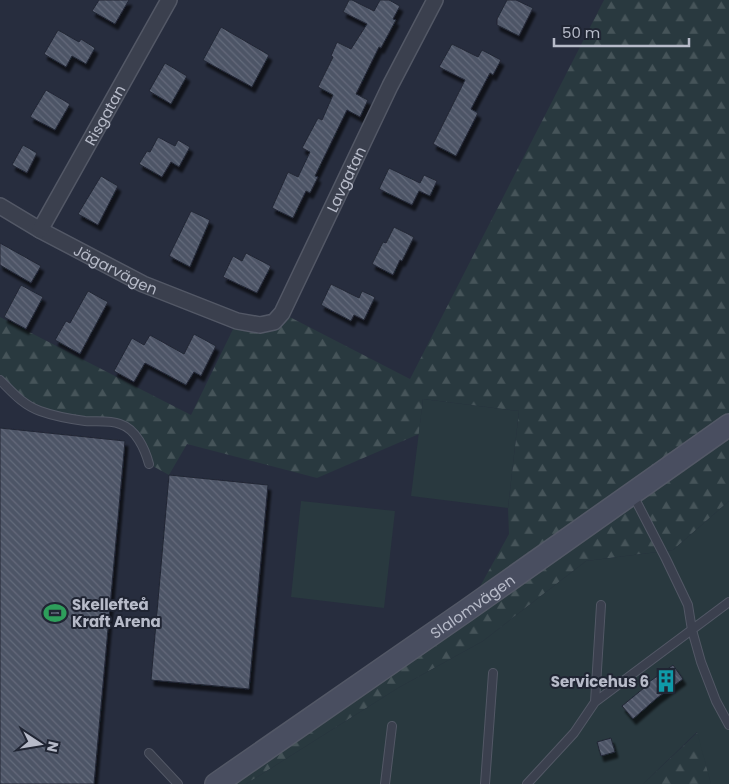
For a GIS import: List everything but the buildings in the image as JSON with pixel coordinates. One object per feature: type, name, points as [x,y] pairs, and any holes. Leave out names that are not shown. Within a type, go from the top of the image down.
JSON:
[{"type":"street","name":"Risgatan","points":[[40,230],[169,0]]},
{"type":"street","name":"Lavgatan","points":[[237,321],[260,325],[274,322],[282,313],[390,86],[434,0]]},
{"type":"street","name":"Jägarvägen","points":[[0,206],[40,230],[143,284],[237,321]]},
{"type":"street","name":"Slalomvägen","points":[[216,784],[468,610],[729,425]]},
{"type":"lane","points":[[0,380],[24,403],[43,412],[86,421],[116,423],[125,426],[138,440],[146,453],[149,464]]},
{"type":"lane","points":[[632,494],[688,605],[692,630],[701,662],[716,701],[729,725]]},
{"type":"lane","points":[[526,784],[574,733],[595,702],[729,602]]},
{"type":"lane","points":[[595,702],[601,605]]},
{"type":"lane","points":[[485,784],[493,673]]},
{"type":"lane","points":[[385,784],[392,726]]},
{"type":"lane","points":[[149,753],[178,784]]},
{"type":"green space","points":[[604,0],[729,0],[729,501],[673,550],[586,561],[483,641],[398,688],[246,784],[216,784],[467,610],[509,534],[508,508],[519,411],[423,399],[419,434],[317,478],[187,444],[169,475],[149,464],[130,429],[39,411],[0,380],[0,317],[191,415],[237,321],[260,325],[282,313],[410,379]]},
{"type":"green space","points":[[423,399],[519,411],[508,508],[411,496]]},
{"type":"green space","points":[[301,501],[395,511],[384,608],[291,597]]},
{"type":"green space","points":[[729,501],[729,784],[711,784],[697,732],[643,784],[246,784],[398,688],[483,641],[586,561],[673,550]]},
{"type":"green space","points":[[698,732],[711,784],[643,784]]},
{"type":"place","name":"Skellefteå Kraft Arena","points":[[55,613]]},
{"type":"place","name":"Servicehus 6","points":[[666,681]]}]
